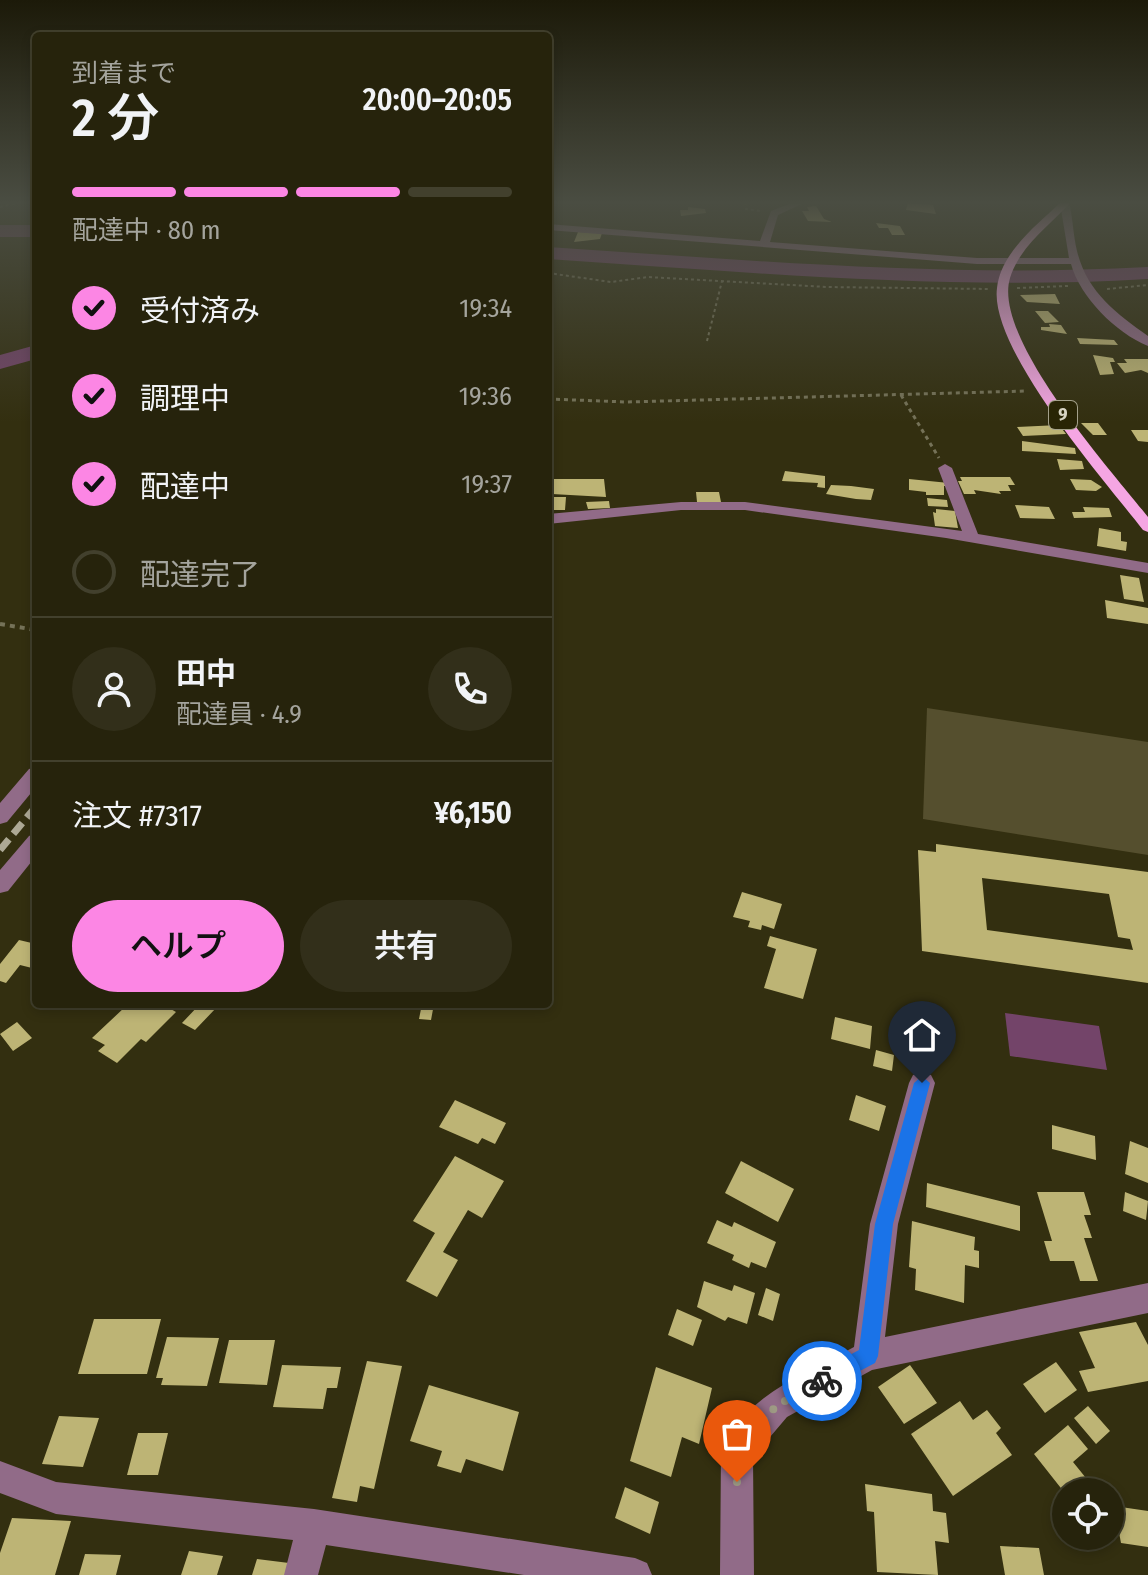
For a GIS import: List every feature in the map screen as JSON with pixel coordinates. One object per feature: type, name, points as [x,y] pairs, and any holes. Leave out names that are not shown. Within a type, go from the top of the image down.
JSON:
[{"type":"main road","points":[[1001,290],[1006,276]]},
{"type":"main road","name":"9","points":[[1001,290],[1005,318],[1019,351],[1045,391],[1148,527]]},
{"type":"street","points":[[1078,276],[1083,286],[1116,318],[1148,342]]},
{"type":"street","points":[[945,468],[972,538]]},
{"type":"street","points":[[552,519],[681,506],[745,506],[972,538],[1148,568]]},
{"type":"street","points":[[0,817],[32,779]]},
{"type":"street","points":[[0,885],[32,846]]},
{"type":"street","points":[[868,1356],[884,1224],[922,1083]]},
{"type":"street","points":[[737,1575],[737,1451],[776,1406],[868,1356],[1148,1298]]},
{"type":"street","points":[[0,1477],[56,1498],[314,1526],[635,1575]]},
{"type":"street","points":[[301,1575],[314,1526]]},
{"type":"path","points":[[564,276],[632,283],[648,277],[914,289],[1001,290],[1083,286]]},
{"type":"path","points":[[707,341],[722,281]]},
{"type":"path","points":[[1116,318],[1116,309],[1103,292],[1148,285]]},
{"type":"path","points":[[552,399],[627,402],[1045,391]]},
{"type":"path","points":[[901,395],[945,468]]},
{"type":"path","points":[[0,624],[32,629]]},
{"type":"shaded area","points":[[927,708],[1148,742],[1148,855],[923,819]]},
{"type":"shaded area","points":[[1005,1013],[1099,1026],[1107,1070],[1010,1056]]},
{"type":"building","points":[[1055,294],[1060,304],[1027,302],[1020,295]]},
{"type":"building","points":[[1035,311],[1048,311],[1059,322],[1045,323]]},
{"type":"building","points":[[1049,324],[1061,325],[1067,334],[1041,330],[1041,327],[1050,327]]},
{"type":"building","points":[[1077,338],[1114,340],[1118,345],[1080,344]]},
{"type":"building","points":[[1093,355],[1113,358],[1115,362],[1110,362],[1114,374],[1100,375]]},
{"type":"building","points":[[1124,359],[1148,359],[1148,373],[1141,370],[1125,373],[1117,363],[1127,363]]},
{"type":"building","points":[[1081,423],[1098,423],[1107,435],[1093,435]]},
{"type":"building","points":[[1059,425],[1066,434],[1023,436],[1017,427]]},
{"type":"building","points":[[1131,430],[1148,430],[1148,442],[1138,441]]},
{"type":"building","points":[[1022,441],[1075,448],[1076,454],[1022,451]]},
{"type":"building","points":[[1057,459],[1082,461],[1084,469],[1060,470]]},
{"type":"building","points":[[785,471],[825,476],[825,488],[817,487],[818,483],[782,481]]},
{"type":"building","points":[[960,477],[1010,477],[1015,485],[1008,485],[1011,491],[999,491],[1001,494],[974,490],[976,494],[964,494],[958,481],[962,481]]},
{"type":"building","points":[[552,479],[604,479],[606,497],[552,494]]},
{"type":"building","points":[[909,479],[949,483],[949,486],[944,486],[944,495],[926,495],[926,492],[909,490]]},
{"type":"building","points":[[1070,479],[1091,480],[1102,487],[1096,491],[1076,490]]},
{"type":"building","points":[[831,485],[874,489],[871,500],[856,499],[826,494]]},
{"type":"building","points":[[696,492],[719,492],[721,502],[697,502]]},
{"type":"building","points":[[552,497],[566,497],[565,510],[552,510]]},
{"type":"building","points":[[927,498],[947,500],[948,507],[928,506]]},
{"type":"building","points":[[609,501],[610,508],[588,509],[586,502]]},
{"type":"building","points":[[1015,505],[1049,507],[1055,519],[1020,518]]},
{"type":"building","points":[[1083,507],[1109,508],[1112,517],[1074,518],[1072,512],[1085,512]]},
{"type":"building","points":[[936,509],[955,511],[958,528],[935,526],[933,512],[936,513]]},
{"type":"building","points":[[1099,528],[1121,532],[1121,541],[1127,542],[1126,551],[1097,546]]},
{"type":"building","points":[[1120,575],[1139,578],[1144,602],[1124,599]]},
{"type":"building","points":[[1105,600],[1148,608],[1148,624],[1107,618]]},
{"type":"building","points":[[936,844],[1148,872],[1148,983],[922,951],[918,850],[936,852]],"holes":[[[982,878],[1109,894],[1118,937],[1130,939],[1133,950],[987,930]]]},
{"type":"building","points":[[742,892],[782,904],[774,929],[762,925],[761,930],[748,927],[750,921],[733,917]]},
{"type":"building","points":[[770,936],[817,949],[803,999],[764,988],[776,949],[767,946]]},
{"type":"building","points":[[19,940],[32,943],[32,968],[20,965],[6,983],[0,981],[0,964]]},
{"type":"building","points":[[124,1008],[169,1008],[176,1012],[146,1042],[141,1039],[117,1063],[98,1051],[105,1045],[92,1038]]},
{"type":"building","points":[[196,1008],[216,1008],[195,1030],[182,1023]]},
{"type":"building","points":[[421,1008],[433,1008],[431,1020],[419,1019]]},
{"type":"building","points":[[835,1017],[872,1026],[870,1049],[831,1039]]},
{"type":"building","points":[[17,1022],[32,1038],[13,1051],[0,1034]]},
{"type":"building","points":[[876,1050],[894,1055],[892,1071],[873,1066]]},
{"type":"building","points":[[856,1095],[886,1106],[879,1131],[849,1120]]},
{"type":"building","points":[[455,1100],[506,1123],[495,1144],[482,1138],[478,1144],[439,1127]]},
{"type":"building","points":[[1052,1125],[1095,1136],[1096,1160],[1052,1149]]},
{"type":"building","points":[[1130,1141],[1148,1148],[1148,1183],[1125,1174]]},
{"type":"building","points":[[455,1156],[504,1181],[482,1218],[468,1210],[443,1252],[458,1260],[437,1297],[406,1281],[435,1233],[413,1221]]},
{"type":"building","points":[[741,1161],[794,1189],[778,1222],[725,1193]]},
{"type":"building","points":[[927,1183],[1020,1206],[1020,1231],[926,1207]]},
{"type":"building","points":[[1037,1192],[1084,1192],[1091,1215],[1084,1215],[1092,1238],[1084,1238],[1098,1281],[1080,1281],[1074,1261],[1050,1261],[1044,1241],[1052,1241]]},
{"type":"building","points":[[1125,1192],[1148,1201],[1146,1220],[1123,1211]]},
{"type":"building","points":[[717,1220],[732,1227],[734,1222],[776,1242],[766,1268],[751,1262],[749,1268],[732,1260],[734,1255],[707,1243]]},
{"type":"building","points":[[912,1221],[975,1237],[974,1250],[979,1251],[979,1268],[965,1265],[964,1303],[915,1290],[916,1269],[909,1267]]},
{"type":"building","points":[[704,1281],[732,1291],[734,1285],[755,1293],[747,1324],[728,1317],[725,1321],[697,1307]]},
{"type":"building","points":[[766,1288],[780,1294],[773,1321],[758,1315]]},
{"type":"building","points":[[677,1309],[702,1320],[693,1346],[668,1335]]},
{"type":"building","points":[[94,1319],[161,1319],[147,1374],[78,1374]]},
{"type":"building","points":[[1136,1322],[1148,1345],[1148,1381],[1088,1392],[1079,1371],[1095,1368],[1079,1332]]},
{"type":"building","points":[[167,1337],[219,1338],[207,1386],[161,1385],[163,1378],[156,1378]]},
{"type":"building","points":[[229,1340],[275,1340],[267,1385],[219,1383]]},
{"type":"building","points":[[367,1361],[402,1366],[374,1489],[360,1486],[357,1502],[332,1498]]},
{"type":"building","points":[[1056,1362],[1077,1390],[1045,1413],[1023,1384]]},
{"type":"building","points":[[282,1365],[341,1367],[337,1388],[327,1388],[323,1409],[273,1407]]},
{"type":"building","points":[[910,1365],[937,1403],[904,1424],[878,1387]]},
{"type":"building","points":[[656,1367],[712,1388],[699,1444],[682,1437],[671,1477],[630,1461]]},
{"type":"building","points":[[429,1385],[519,1412],[503,1471],[466,1459],[461,1473],[437,1466],[442,1451],[410,1441]]},
{"type":"building","points":[[960,1401],[973,1420],[987,1410],[1001,1428],[996,1433],[1012,1455],[953,1496],[911,1434]]},
{"type":"building","points":[[1088,1406],[1110,1431],[1096,1444],[1074,1418]]},
{"type":"building","points":[[59,1416],[99,1418],[83,1467],[42,1464]]},
{"type":"building","points":[[1068,1425],[1088,1449],[1073,1462],[1086,1478],[1053,1478],[1034,1454]]},
{"type":"building","points":[[138,1433],[168,1433],[158,1475],[127,1475]]},
{"type":"building","points":[[865,1484],[932,1494],[933,1511],[946,1513],[949,1543],[935,1541],[938,1575],[877,1572],[874,1512],[867,1511]]},
{"type":"building","points":[[625,1487],[659,1502],[650,1534],[615,1518]]},
{"type":"building","points":[[1124,1507],[1148,1511],[1148,1547],[1124,1543]]},
{"type":"building","points":[[12,1518],[71,1521],[55,1575],[0,1575],[0,1553]]},
{"type":"building","points":[[1000,1546],[1039,1548],[1044,1575],[1005,1575]]},
{"type":"building","points":[[189,1551],[223,1556],[217,1575],[181,1575]]},
{"type":"building","points":[[85,1554],[121,1555],[116,1575],[79,1575]]},
{"type":"building","points":[[257,1559],[289,1563],[286,1575],[252,1575]]},
{"type":"waterway","points":[[886,276],[998,278],[1101,276]]},
{"type":"waterway","points":[[0,362],[32,353]]},
{"type":"railway","points":[[0,850],[32,811]]},
{"type":"way so far","points":[[737,1482],[737,1451],[776,1406],[822,1381]]},
{"type":"route","points":[[822,1381],[868,1356],[884,1224],[922,1083]]}]
